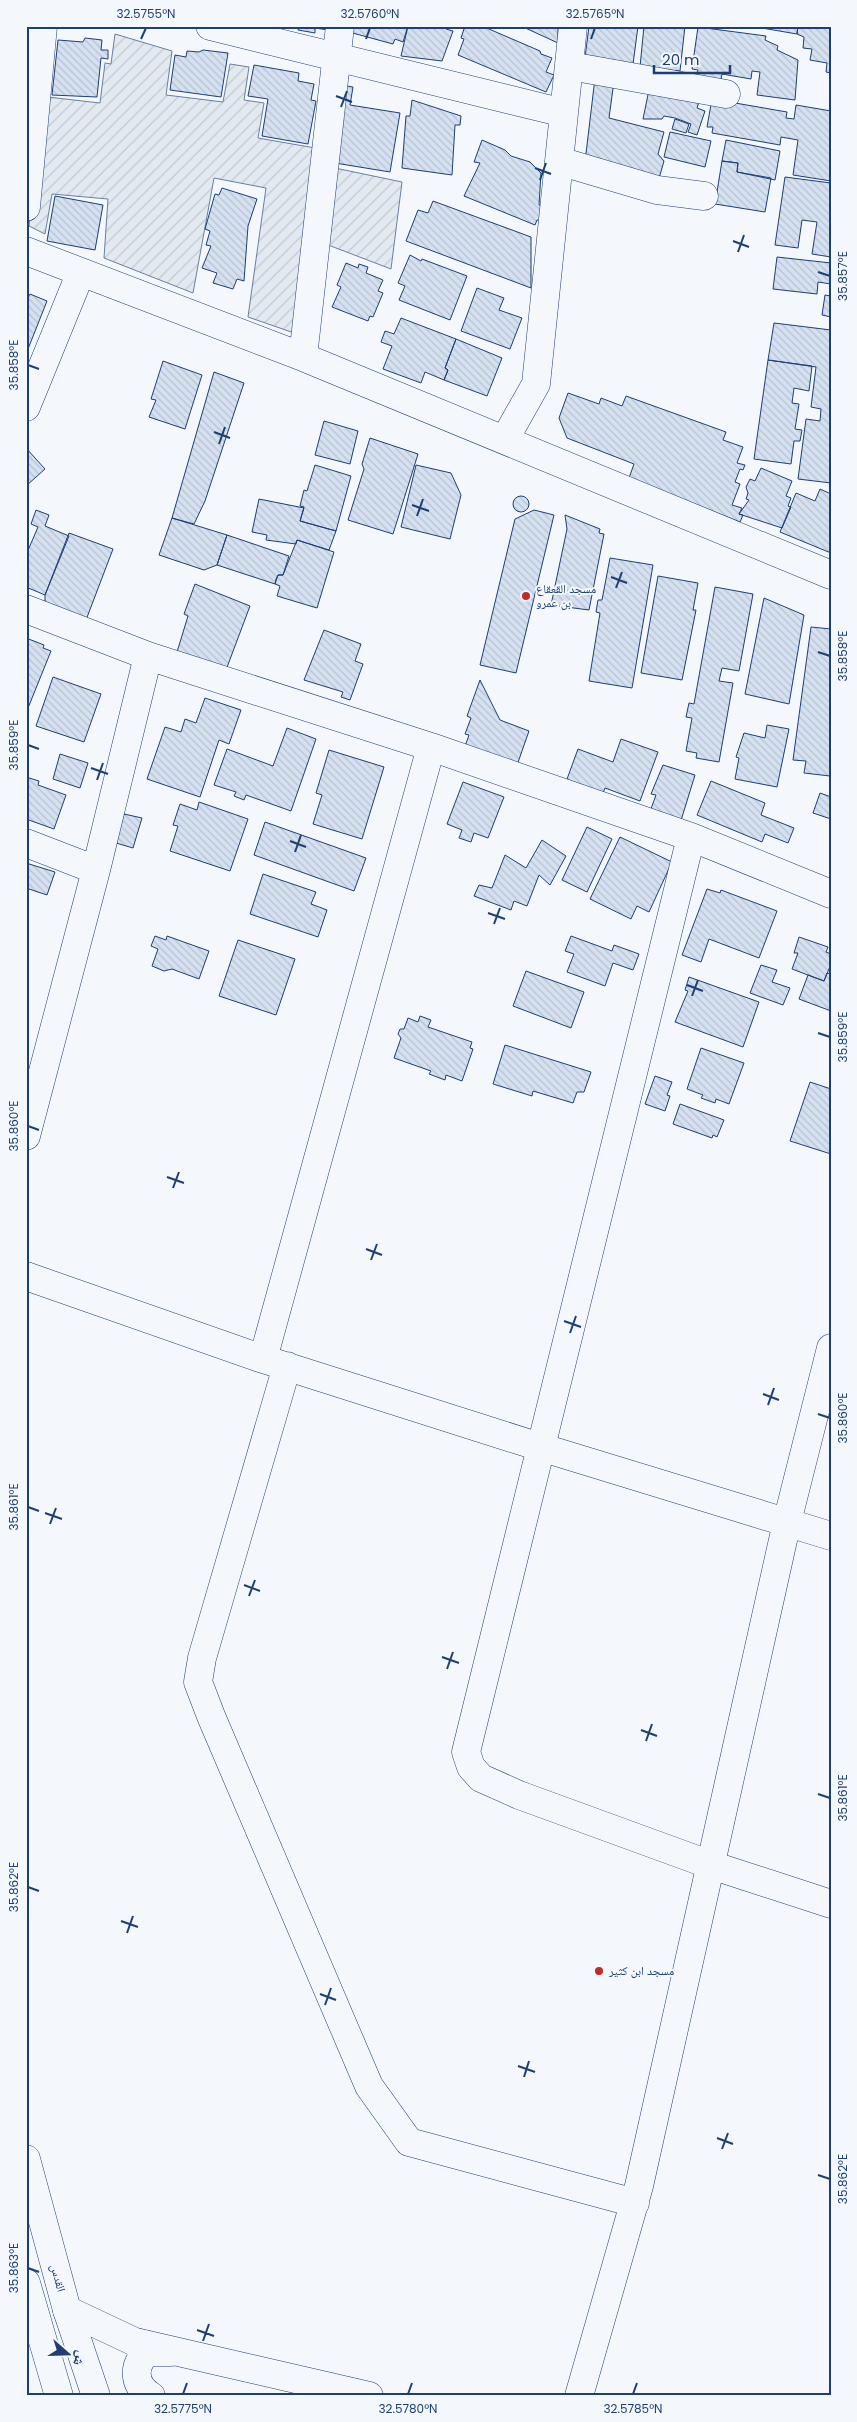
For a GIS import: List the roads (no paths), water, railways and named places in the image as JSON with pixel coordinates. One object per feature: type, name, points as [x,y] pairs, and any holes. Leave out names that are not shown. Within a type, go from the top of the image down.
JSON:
[{"type":"street","points":[[26,207],[43,26]]},
{"type":"street","points":[[210,26],[564,113]]},
{"type":"street","points":[[303,357],[338,58],[340,26]]},
{"type":"street","points":[[505,439],[536,384],[573,26]]},
{"type":"street","points":[[570,66],[726,94]]},
{"type":"street","points":[[559,161],[657,190],[704,196]]},
{"type":"street","points":[[26,252],[303,357],[831,575]]},
{"type":"street","points":[[26,407],[81,272]]},
{"type":"street","points":[[26,609],[148,656],[431,747],[691,837],[831,894]]},
{"type":"street","points":[[26,1136],[96,870],[148,656]]},
{"type":"street","points":[[431,747],[275,1362],[202,1658],[198,1682],[369,2086],[409,2142],[635,2203]]},
{"type":"street","points":[[691,837],[466,1752],[472,1767],[482,1778],[519,1795],[711,1865],[831,1904]]},
{"type":"street","points":[[26,843],[96,870]]},
{"type":"street","points":[[26,1276],[275,1362],[540,1447],[831,1536]]},
{"type":"street","points":[[579,2396],[635,2203],[675,2031],[787,1522],[831,1348]]},
{"type":"street","name":"القدس","points":[[26,2159],[66,2310],[96,2396]]},
{"type":"street","points":[[26,2283],[59,2396]]},
{"type":"street","points":[[66,2310],[135,2342],[369,2396]]},
{"type":"street","points":[[151,2396],[140,2386],[136,2375],[140,2357],[148,2352],[178,2352]]},
{"type":"place","name":"مسجد القعقاع بن عمرو","points":[[526,596]]},
{"type":"place","name":"مسجد ابن كثير","points":[[599,1971]]}]
